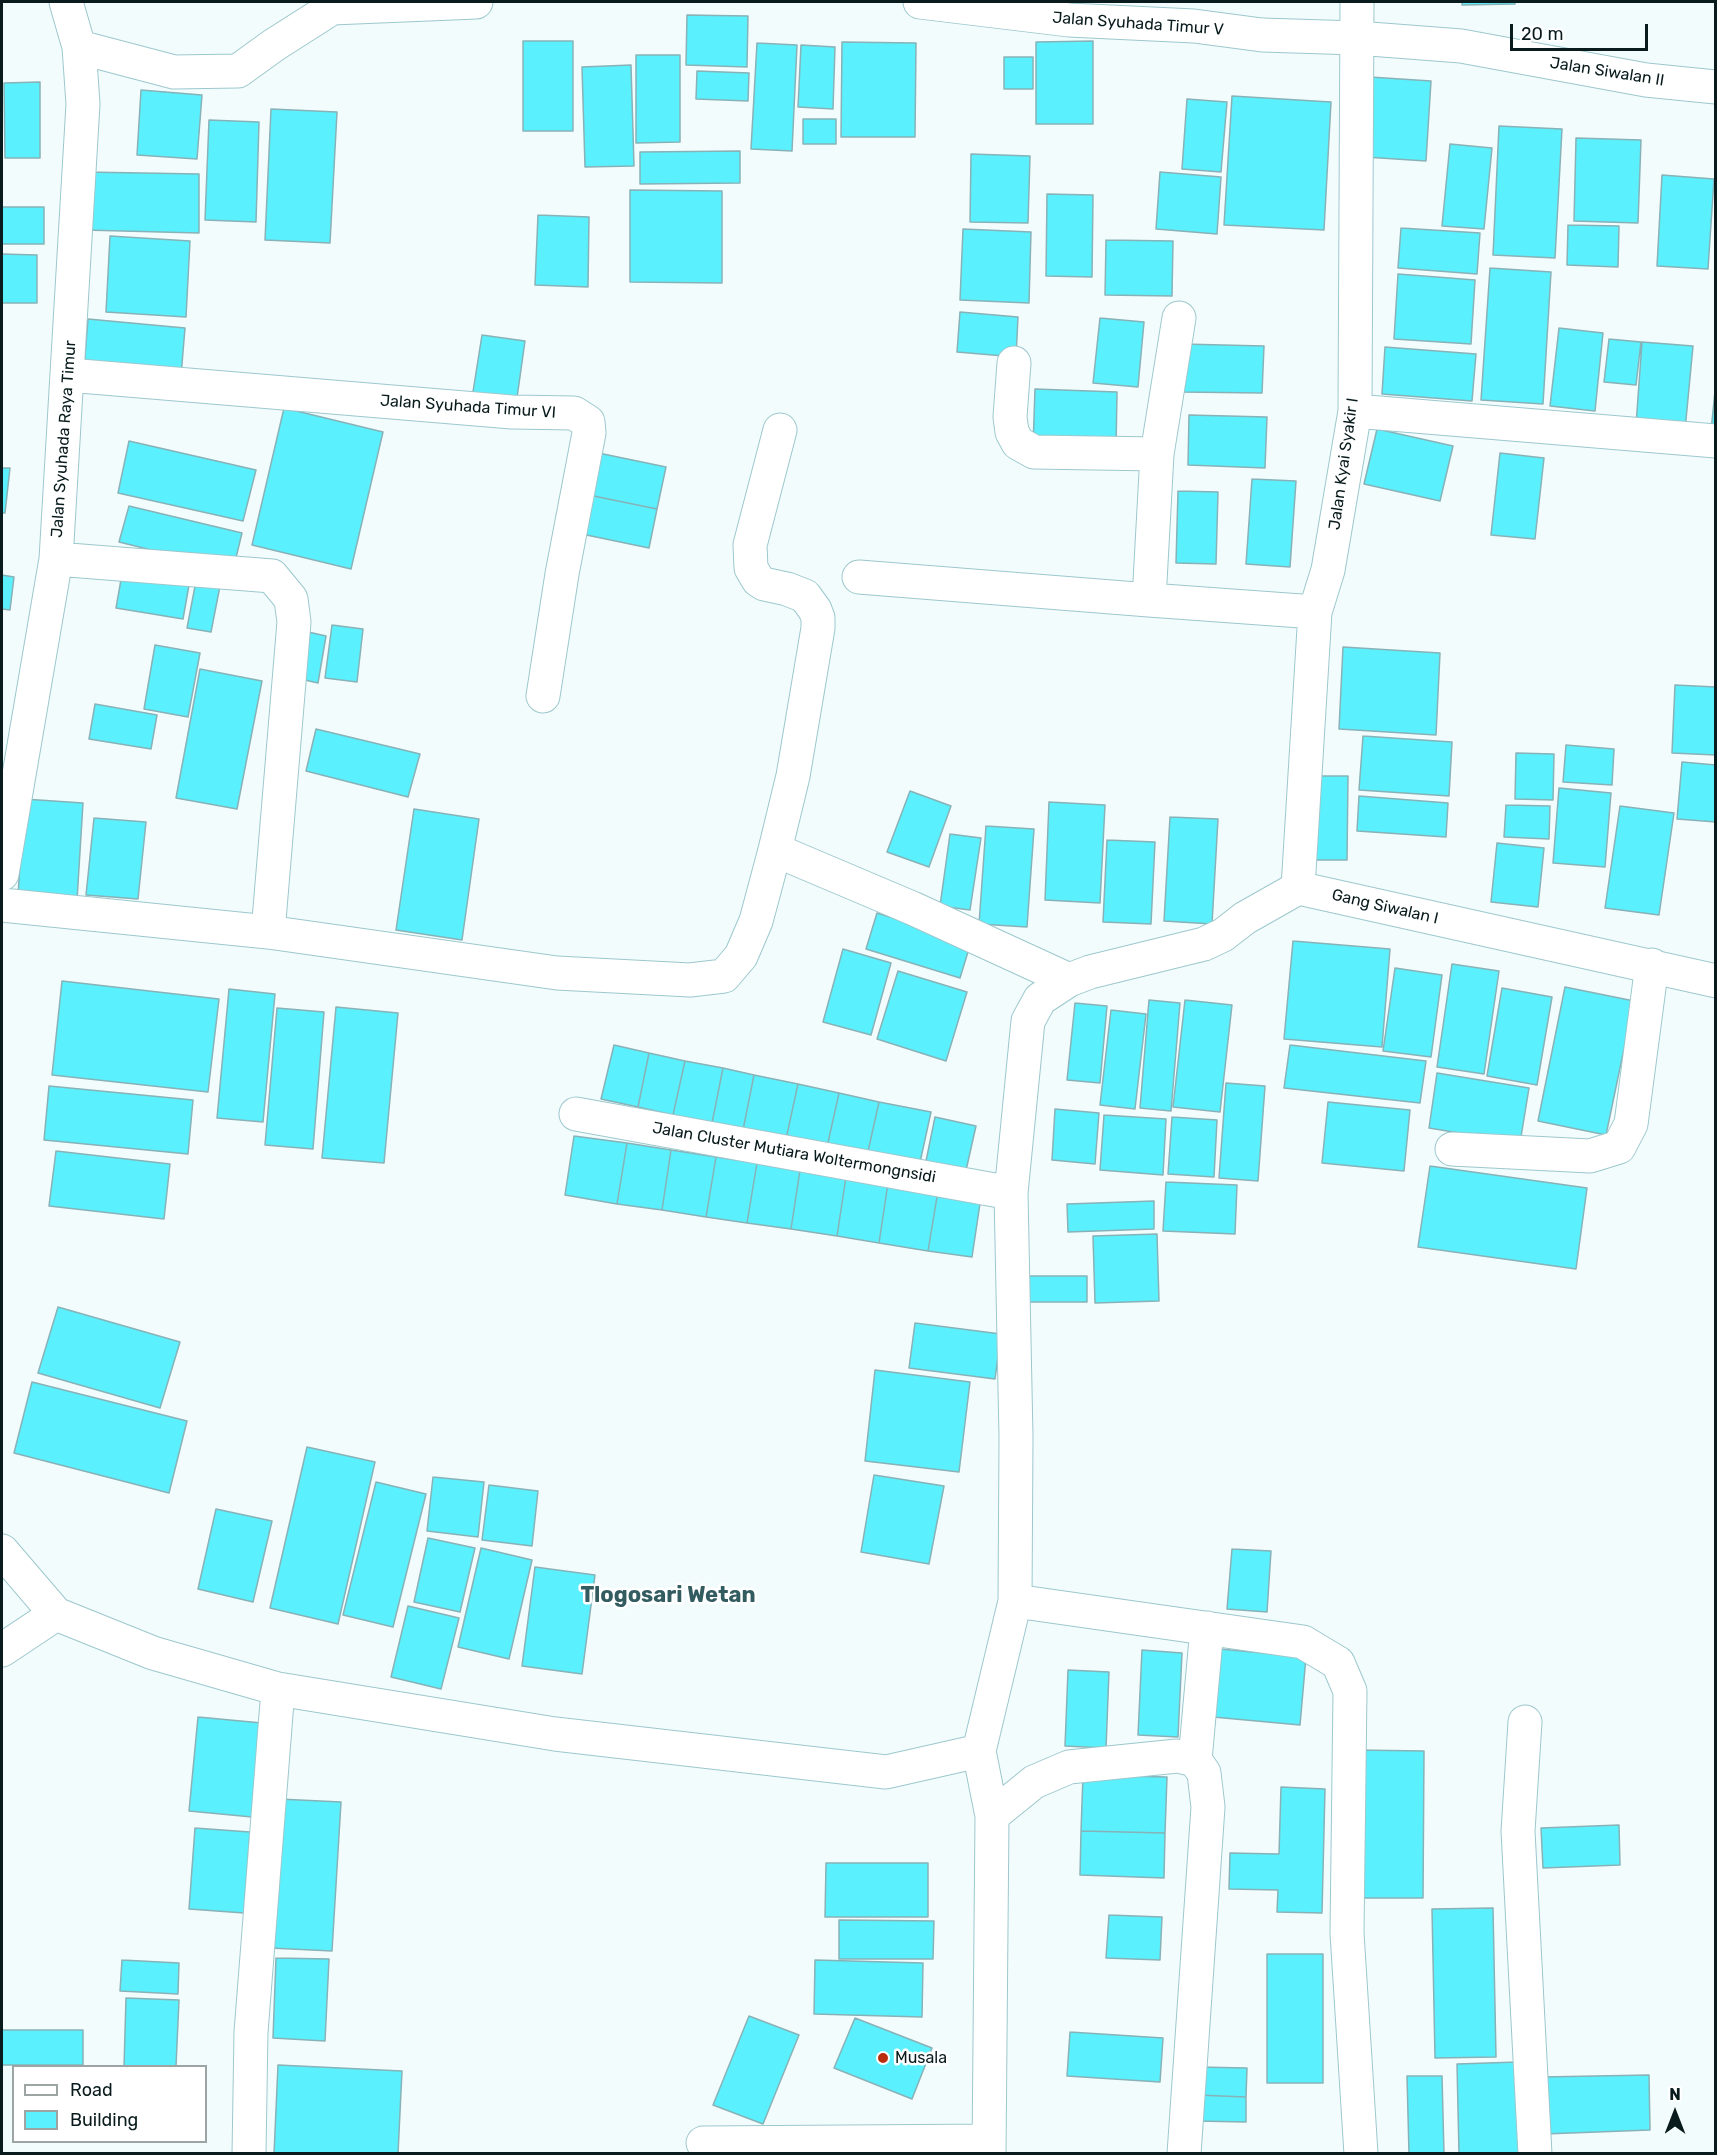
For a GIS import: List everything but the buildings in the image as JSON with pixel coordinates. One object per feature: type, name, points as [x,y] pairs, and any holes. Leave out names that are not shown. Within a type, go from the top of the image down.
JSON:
[{"type":"street","name":"Jalan Syuhada Raya Timur","points":[[2,874],[56,559],[69,375],[83,104],[79,47],[66,2]]},
{"type":"street","points":[[79,47],[174,72],[238,71],[332,8],[476,2]]},
{"type":"street","name":"Jalan Syuhada Timur V","points":[[920,2],[1069,20],[1194,26],[1262,35],[1357,39]]},
{"type":"street","name":"Jalan Kyai Syakir I","points":[[1298,888],[1316,612],[1328,570],[1355,411],[1357,2]]},
{"type":"street","name":"Jalan Siwalan II","points":[[1357,39],[1461,46],[1646,80],[1716,87]]},
{"type":"street","points":[[1149,600],[1157,454],[1179,318]]},
{"type":"street","points":[[1014,363],[1010,417],[1012,432],[1018,443],[1034,452],[1157,454]]},
{"type":"street","name":"Jalan Syuhada Timur VI","points":[[69,375],[512,412],[574,413],[588,422],[589,434],[562,574],[543,696]]},
{"type":"street","points":[[1355,411],[1716,441]]},
{"type":"street","points":[[2,905],[268,932],[557,973],[690,980],[724,976],[741,956],[756,921],[793,776],[818,628],[815,610],[804,596],[787,589],[764,584],[758,580],[751,568],[750,544],[780,430]]},
{"type":"street","points":[[56,559],[272,576],[291,599],[294,622],[268,932]]},
{"type":"street","points":[[858,576],[1316,612]]},
{"type":"street","points":[[775,850],[912,908],[1069,980]]},
{"type":"street","points":[[703,2143],[988,2147],[986,1783],[1015,1601],[1016,1437],[1011,1193],[1028,1021],[1040,999],[1069,980],[1090,972],[1204,944],[1224,935],[1245,918],[1298,888]]},
{"type":"street","name":"Gang Siwalan I","points":[[1298,888],[1716,981]]},
{"type":"street","points":[[1452,1149],[1590,1156],[1619,1147],[1631,1124],[1652,965]]},
{"type":"street","name":"Jalan Cluster Mutiara Woltermongnsidi","points":[[576,1114],[1011,1193]]},
{"type":"street","points":[[2,1551],[56,1614],[153,1653],[278,1689],[555,1734],[986,1783],[1034,1782],[1069,1767],[1177,1756],[1195,1760]]},
{"type":"street","points":[[1015,1601],[1303,1642],[1338,1663],[1350,1691],[1347,1933],[1361,2154]]},
{"type":"street","points":[[2,1650],[56,1614]]},
{"type":"street","points":[[1185,2154],[1208,1807],[1204,1773],[1195,1760],[1207,1628]]},
{"type":"street","points":[[249,2154],[251,2032],[278,1689]]},
{"type":"street","points":[[1525,1722],[1518,1831],[1535,2154]]},
{"type":"place","name":"Musala","points":[[883,2058]]},
{"type":"district","name":"Tlogosari Wetan","points":[[668,1596]]}]
